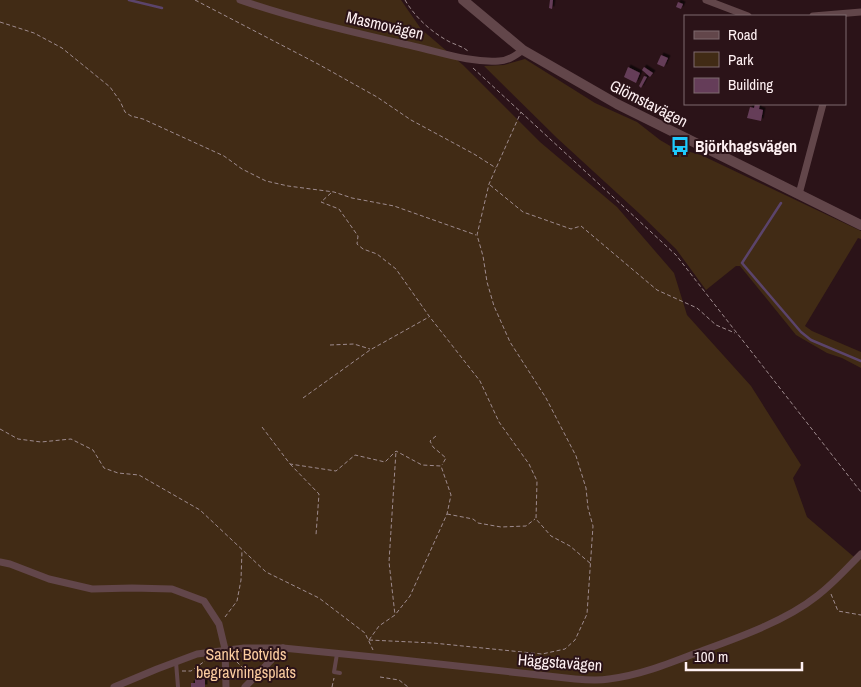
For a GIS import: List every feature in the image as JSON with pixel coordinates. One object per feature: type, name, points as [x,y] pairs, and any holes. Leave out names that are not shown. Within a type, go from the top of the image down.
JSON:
[{"type":"main road","name":"Glömstavägen","points":[[462,0],[523,50],[617,104],[861,225]]},
{"type":"street","name":"Masmovägen","points":[[240,0],[284,15],[327,26],[472,59],[499,61],[513,57],[523,50]]},
{"type":"street","points":[[706,0],[745,15]]},
{"type":"street","points":[[824,15],[861,12]]},
{"type":"street","points":[[846,18],[847,13]]},
{"type":"street","points":[[799,194],[823,105]]},
{"type":"street","name":"Häggstavägen","points":[[114,687],[198,654],[244,648],[283,648],[575,679],[607,679],[659,667],[740,637],[816,597],[861,554]]},
{"type":"street","points":[[0,562],[49,579],[92,589],[172,589],[204,601],[219,624],[225,650],[226,687]]},
{"type":"street","points":[[245,687],[283,648]]},
{"type":"lane","points":[[337,654],[334,672],[340,672]]},
{"type":"lane","points":[[176,662],[178,687]]},
{"type":"path","points":[[195,0],[318,64],[496,168]]},
{"type":"path","points":[[405,0],[425,25],[445,40],[466,48],[470,52],[472,59],[471,66],[676,255],[861,492]]},
{"type":"path","points":[[0,24],[34,32],[62,48],[99,80],[110,87],[126,112],[131,116],[143,119],[224,156],[242,169],[266,181],[332,192],[394,206],[477,235]]},
{"type":"path","points":[[369,640],[433,643],[542,654],[565,649],[575,640],[587,614],[593,526],[588,508],[586,488],[576,456],[546,398],[510,342],[487,282],[477,235],[489,184],[521,112]]},
{"type":"path","points":[[489,184],[523,212],[571,229],[581,226],[657,290],[697,308],[716,325],[736,334]]},
{"type":"path","points":[[332,192],[321,202],[339,209],[358,236],[357,244],[363,249],[377,254],[396,269],[429,316],[480,381],[499,422],[529,464],[537,481],[536,519],[551,536],[570,546],[591,564]]},
{"type":"path","points":[[303,398],[370,350],[429,316]]},
{"type":"path","points":[[330,345],[354,344],[370,350]]},
{"type":"path","points":[[262,427],[290,464],[319,494],[316,535]]},
{"type":"path","points":[[0,429],[18,439],[41,442],[71,439],[93,450],[104,468],[118,473],[139,475],[200,510],[266,572],[319,598],[365,633],[373,648]]},
{"type":"path","points":[[436,436],[430,441],[433,447],[446,458],[441,466]]},
{"type":"path","points":[[290,464],[336,471],[355,455],[385,462],[396,451]]},
{"type":"path","points":[[396,451],[422,465],[441,466]]},
{"type":"path","points":[[395,615],[389,562],[396,451]]},
{"type":"path","points":[[369,640],[379,626],[395,615],[410,596],[447,514],[451,495],[441,466]]},
{"type":"path","points":[[447,514],[501,527],[526,526],[536,519]]},
{"type":"path","points":[[219,624],[237,600],[241,580],[242,550]]},
{"type":"path","points":[[828,586],[838,611],[861,615]]},
{"type":"path","points":[[225,650],[253,678]]},
{"type":"path","points":[[177,671],[191,671],[203,663],[210,651]]},
{"type":"path","points":[[332,687],[334,672]]},
{"type":"path","points":[[380,677],[399,680],[408,687]]},
{"type":"green space","name":"Sankt Botvids begravningsplats","points":[[0,0],[401,0],[421,29],[463,65],[540,142],[617,207],[674,273],[687,315],[751,386],[801,465],[793,478],[807,517],[854,557],[861,559],[861,687],[0,687]]},
{"type":"green space","points":[[525,59],[595,103],[637,122],[672,147],[701,155],[861,231],[861,239],[858,238],[805,326],[812,331],[861,352],[861,368],[827,353],[796,335],[740,266],[736,266],[706,290],[676,249],[557,138],[484,66],[504,65]]},
{"type":"building","points":[[550,0],[553,0],[552,9],[549,8]]},
{"type":"building","points":[[678,2],[683,4],[681,9],[676,7]]},
{"type":"building","points":[[661,55],[668,58],[664,67],[657,64]]},
{"type":"building","points":[[628,67],[640,73],[636,83],[624,77]]},
{"type":"building","points":[[644,67],[653,73],[650,77],[642,70]]},
{"type":"building","points":[[644,76],[647,77],[641,88],[639,86]]},
{"type":"building","points":[[755,105],[760,105],[759,109],[763,110],[761,121],[747,118],[750,107],[754,108]]},
{"type":"building","points":[[195,679],[205,679],[205,687],[191,687],[191,683],[195,683]]},
{"type":"waterway","points":[[129,0],[162,8]]},
{"type":"waterway","points":[[781,203],[742,263],[801,332],[811,340],[861,361]]},
{"type":"place","name":"Björkhagsvägen","points":[[680,146]]}]
